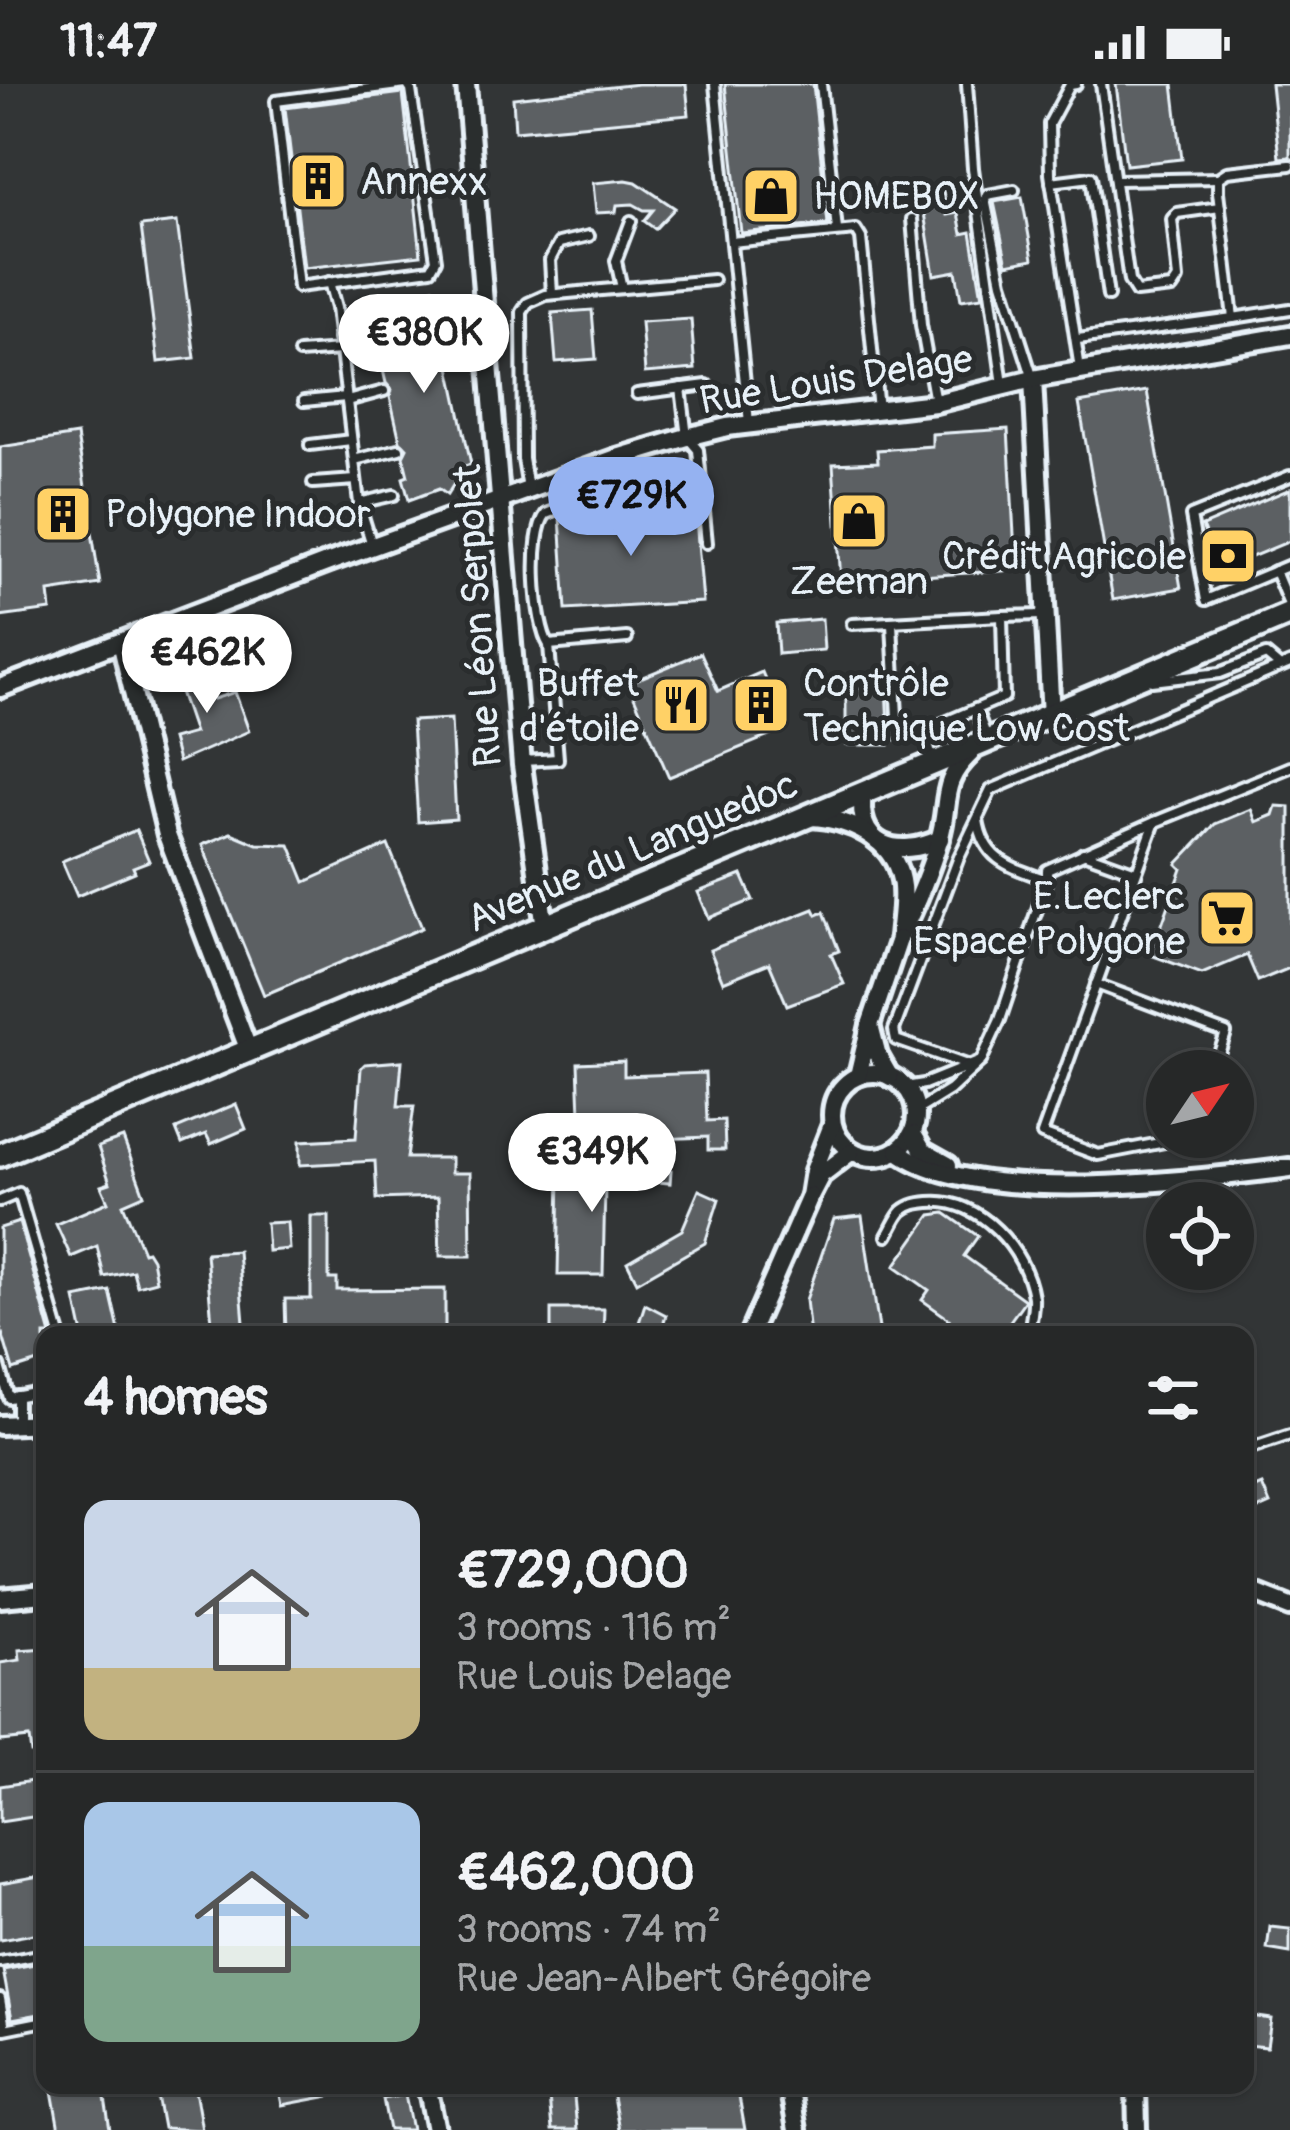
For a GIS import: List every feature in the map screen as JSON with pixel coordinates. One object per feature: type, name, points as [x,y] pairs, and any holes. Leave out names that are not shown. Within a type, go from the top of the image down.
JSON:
[{"type":"main road","name":"Avenue du Languedoc","points":[[0,1155],[1052,716],[1290,610]]},
{"type":"street","name":"Rue Léon Serpolet","points":[[466,84],[522,760],[545,928]]},
{"type":"street","name":"Rue Louis Delage","points":[[0,688],[373,546],[688,437],[935,403],[1033,379],[1290,335]]},
{"type":"street","points":[[1033,379],[1052,716]]},
{"type":"street","points":[[121,642],[167,835],[249,1051]]},
{"type":"street","points":[[944,792],[953,769],[985,741]]},
{"type":"street","points":[[858,1076],[899,939],[923,888],[947,813],[944,792],[926,766]]},
{"type":"street","points":[[863,793],[865,824],[876,841],[900,850],[922,848],[940,839]]},
{"type":"street","points":[[811,817],[836,818],[857,826],[894,860],[902,881],[899,939]]},
{"type":"street","points":[[870,1025],[878,1056],[897,1082],[916,1111],[913,1133],[898,1150],[883,1157],[866,1158],[851,1152],[838,1140],[832,1125],[837,1092],[858,1076],[881,1073],[897,1082]]},
{"type":"street","points":[[810,1196],[832,1125]]},
{"type":"street","points":[[913,1133],[923,1151],[938,1161],[983,1178]]},
{"type":"street","points":[[898,1150],[951,1177],[1088,1187],[1290,1168]]},
{"type":"street","points":[[756,1326],[821,1175],[851,1152]]},
{"type":"street","points":[[1254,1592],[1290,1607]]},
{"type":"street","points":[[0,1598],[36,1595]]},
{"type":"street","points":[[429,2094],[436,2130]]},
{"type":"street","points":[[790,2094],[797,2130]]},
{"type":"street","points":[[1136,2094],[1137,2130]]},
{"type":"lane","points":[[407,84],[436,260],[431,269],[298,287],[276,101],[407,84]]},
{"type":"lane","points":[[715,84],[749,425]]},
{"type":"lane","points":[[821,84],[837,230]]},
{"type":"lane","points":[[968,84],[973,168],[1004,386]]},
{"type":"lane","points":[[1076,84],[1070,85],[1049,124],[1051,182],[1080,370]]},
{"type":"lane","points":[[1102,84],[1129,281],[1136,292],[1172,287],[1178,279],[1172,220],[1177,212],[1220,207]]},
{"type":"lane","points":[[1117,180],[1218,178],[1227,172],[1290,165]]},
{"type":"lane","points":[[1051,182],[1091,177],[1108,296]]},
{"type":"lane","points":[[1218,178],[1233,318]]},
{"type":"lane","points":[[1014,190],[985,199],[1002,282],[1033,379]]},
{"type":"lane","points":[[912,219],[921,326],[935,403]]},
{"type":"lane","points":[[622,288],[616,261],[631,220]]},
{"type":"lane","points":[[731,242],[856,230],[861,238],[878,412]]},
{"type":"lane","points":[[552,295],[550,260],[560,243],[589,236]]},
{"type":"lane","points":[[528,490],[523,459],[522,312],[528,303],[552,295],[713,280]]},
{"type":"lane","points":[[328,282],[359,503],[373,546]]},
{"type":"lane","points":[[1078,339],[1290,309]]},
{"type":"lane","points":[[299,353],[386,327]]},
{"type":"lane","points":[[637,394],[707,385]]},
{"type":"lane","points":[[681,388],[688,437],[698,450],[707,543]]},
{"type":"lane","points":[[304,401],[385,391]]},
{"type":"lane","points":[[310,445],[351,440]]},
{"type":"lane","points":[[354,460],[399,449]]},
{"type":"lane","points":[[522,760],[558,759],[549,645],[541,632],[538,524],[546,514],[630,480],[699,467]]},
{"type":"lane","points":[[1290,476],[1192,516],[1206,600],[1290,565]]},
{"type":"lane","points":[[313,483],[356,480]]},
{"type":"lane","points":[[359,503],[394,495]]},
{"type":"lane","points":[[1275,571],[1290,610]]},
{"type":"lane","points":[[852,624],[1046,615]]},
{"type":"lane","points":[[892,624],[898,734],[924,731],[1004,697],[1002,616]]},
{"type":"lane","points":[[549,645],[627,638]]},
{"type":"lane","points":[[1121,684],[1220,673],[1266,655],[1285,665]]},
{"type":"lane","points":[[968,1065],[896,1040],[894,1030],[991,790],[1285,665]]},
{"type":"lane","points":[[976,709],[985,741]]},
{"type":"lane","points":[[924,731],[926,766]]},
{"type":"lane","points":[[916,1111],[950,1090],[981,1061],[1000,1020],[1047,870],[1290,766]]},
{"type":"lane","points":[[978,813],[983,840],[996,861],[1047,880]]},
{"type":"lane","points":[[1146,1145],[1098,1154],[1042,1134],[1155,822]]},
{"type":"lane","points":[[1082,853],[1136,872]]},
{"type":"lane","points":[[1096,984],[1226,1033],[1220,1050]]},
{"type":"lane","points":[[897,1082],[923,1084],[981,1061]]},
{"type":"lane","points":[[0,1201],[19,1193],[57,1326]]},
{"type":"lane","points":[[887,1235],[900,1213],[912,1204],[934,1201],[956,1204],[994,1226],[1022,1263],[1034,1300],[1030,1326]]},
{"type":"lane","points":[[0,1366],[9,1398],[36,1392]]},
{"type":"lane","points":[[8,1425],[16,1396]]},
{"type":"lane","points":[[1254,1447],[1290,1436]]},
{"type":"lane","points":[[0,1962],[36,1956]]},
{"type":"lane","points":[[0,1999],[5,2029],[36,2023]]},
{"type":"building","points":[[638,84],[686,84],[689,115],[515,131],[513,98]]},
{"type":"building","points":[[725,84],[813,84],[828,224],[741,233]]},
{"type":"building","points":[[1116,84],[1173,84],[1182,159],[1126,165]]},
{"type":"building","points":[[1271,84],[1290,84],[1290,157],[1279,158]]},
{"type":"building","points":[[403,93],[421,255],[304,268],[285,108]]},
{"type":"building","points":[[626,180],[675,208],[655,229],[644,221],[653,210],[633,204],[617,205],[616,212],[596,213],[593,183]]},
{"type":"building","points":[[942,184],[947,215],[958,213],[962,234],[971,232],[982,297],[961,300],[956,271],[934,275],[920,188]]},
{"type":"building","points":[[1022,197],[1033,259],[1007,264],[994,202]]},
{"type":"building","points":[[177,222],[195,358],[158,362],[141,226]]},
{"type":"building","name":"Annexx","points":[[433,288],[471,464],[447,495],[439,489],[409,500],[403,478],[408,476],[403,456],[407,448],[400,441],[392,390],[381,361],[395,358],[394,326],[384,299]]},
{"type":"building","points":[[592,310],[596,359],[556,362],[552,313]]},
{"type":"building","points":[[691,319],[695,369],[645,373],[641,322]]},
{"type":"building","points":[[1147,391],[1181,588],[1113,600],[1079,403]]},
{"type":"building","points":[[1008,429],[1016,570],[841,581],[833,464],[878,462],[877,450],[932,446],[932,434]]},
{"type":"building","points":[[77,435],[100,584],[49,592],[51,610],[0,617],[0,447]]},
{"type":"building","points":[[1290,489],[1290,541],[1220,570],[1202,526]]},
{"type":"building","points":[[695,507],[703,602],[566,610],[560,517]]},
{"type":"building","points":[[822,619],[824,650],[778,654],[776,623]]},
{"type":"building","name":"Buffet d'étoile","points":[[701,653],[718,691],[762,672],[786,729],[669,777],[628,683]]},
{"type":"building","points":[[196,667],[214,699],[235,692],[249,731],[178,762],[172,739],[194,733],[174,674]]},
{"type":"building","points":[[886,687],[889,745],[846,745],[846,689]]},
{"type":"building","points":[[451,719],[456,819],[418,822],[412,721]]},
{"type":"building","name":"E.Leclerc Espace Polygone","points":[[1276,806],[1290,807],[1290,968],[1258,981],[1247,955],[1202,974],[1151,955],[1182,869],[1177,864],[1215,824],[1251,809],[1256,822],[1273,815]]},
{"type":"building","points":[[136,830],[149,861],[133,867],[135,872],[77,896],[62,861]]},
{"type":"building","points":[[231,833],[257,844],[290,845],[305,882],[388,845],[422,928],[264,995],[202,845]]},
{"type":"building","points":[[742,875],[753,900],[709,918],[698,892]]},
{"type":"building","points":[[814,909],[817,915],[824,912],[839,951],[831,954],[844,984],[787,1005],[769,963],[723,982],[710,950]]},
{"type":"building","points":[[402,1061],[398,1106],[414,1106],[407,1158],[451,1158],[451,1173],[470,1173],[471,1256],[440,1256],[438,1197],[377,1199],[375,1161],[300,1165],[300,1141],[356,1138],[361,1068]]},
{"type":"building","points":[[624,1061],[624,1076],[705,1073],[707,1121],[724,1120],[725,1150],[708,1150],[708,1137],[581,1142],[578,1063]]},
{"type":"building","points":[[236,1104],[246,1129],[211,1144],[206,1134],[182,1144],[176,1129]]},
{"type":"building","points":[[123,1138],[144,1195],[123,1204],[143,1252],[152,1259],[156,1281],[137,1286],[133,1271],[104,1277],[97,1246],[71,1257],[56,1224],[108,1202],[101,1186],[110,1183],[98,1147]]},
{"type":"building","points":[[623,1166],[671,1170],[670,1183],[647,1181],[646,1188],[605,1185],[603,1275],[558,1275],[560,1173],[623,1173]]},
{"type":"building","points":[[699,1190],[719,1199],[705,1243],[637,1282],[627,1262],[682,1230]]},
{"type":"building","points":[[945,1213],[978,1236],[964,1256],[1025,1300],[1006,1326],[944,1326],[949,1319],[922,1300],[929,1290],[895,1266],[931,1215]]},
{"type":"building","points":[[311,1216],[329,1216],[329,1279],[337,1279],[337,1290],[445,1289],[445,1326],[286,1326],[285,1299],[311,1299]]},
{"type":"building","points":[[862,1216],[879,1326],[809,1326],[806,1300],[834,1219]]},
{"type":"building","points":[[19,1222],[48,1326],[36,1326],[36,1363],[13,1370],[0,1326],[0,1228]]},
{"type":"building","points":[[287,1222],[289,1249],[268,1251],[266,1223]]},
{"type":"building","points":[[238,1251],[244,1326],[212,1326],[206,1253]]},
{"type":"building","points":[[110,1291],[118,1326],[81,1326],[75,1298]]},
{"type":"building","points":[[645,1304],[666,1315],[663,1326],[638,1326]]},
{"type":"building","points":[[551,1309],[604,1309],[603,1326],[551,1326]]},
{"type":"building","points":[[1262,1485],[1270,1504],[1254,1511],[1254,1488]]},
{"type":"building","points":[[36,1649],[36,1753],[31,1753],[29,1738],[0,1741],[0,1663],[20,1660],[19,1650]]},
{"type":"building","points":[[36,1780],[36,1816],[0,1822],[0,1786]]},
{"type":"building","points":[[36,1878],[36,1934],[0,1940],[0,1884]]},
{"type":"building","points":[[1270,1927],[1290,1929],[1290,1953],[1267,1949]]},
{"type":"building","points":[[36,1964],[36,2015],[12,2019],[3,1970]]},
{"type":"building","points":[[1254,2017],[1271,2019],[1267,2047],[1254,2046]]},
{"type":"building","points":[[53,2094],[104,2094],[110,2130],[59,2130]]},
{"type":"building","points":[[157,2094],[196,2094],[202,2130],[163,2128]]},
{"type":"building","points":[[280,2094],[340,2094],[282,2105]]},
{"type":"building","points":[[549,2094],[574,2094],[577,2130],[552,2130]]},
{"type":"building","points":[[613,2094],[739,2094],[745,2130],[619,2130]]},
{"type":"building","points":[[405,2095],[412,2130],[389,2130],[383,2099]]},
{"type":"place","name":"Annexx","points":[[318,181]]},
{"type":"place","name":"HOMEBOX","points":[[771,196]]},
{"type":"place","name":"Polygone Indoor","points":[[63,514]]},
{"type":"place","name":"Zeeman","points":[[859,521]]},
{"type":"place","name":"Crédit Agricole","points":[[1228,556]]},
{"type":"place","name":"Buffet d'étoile","points":[[681,705]]},
{"type":"place","name":"Contrôle Technique Low Cost","points":[[761,705]]},
{"type":"place","name":"E.Leclerc Espace Polygone","points":[[1227,918]]}]
